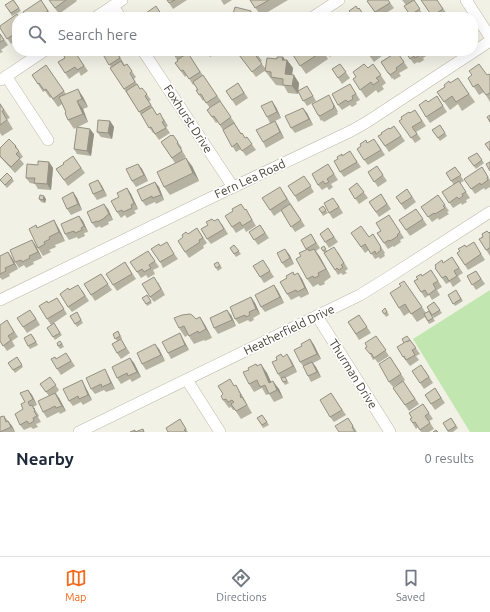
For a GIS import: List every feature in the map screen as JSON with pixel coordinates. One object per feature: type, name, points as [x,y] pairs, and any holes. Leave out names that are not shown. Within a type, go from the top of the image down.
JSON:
[{"type":"street","points":[[321,12],[339,0]]},
{"type":"street","points":[[466,0],[474,12]]},
{"type":"street","points":[[104,12],[117,3]]},
{"type":"street","points":[[478,18],[490,37]]},
{"type":"street","name":"Fern Lea Road","points":[[478,49],[490,41]]},
{"type":"street","points":[[36,56],[3,78],[48,140]]},
{"type":"street","name":"Foxhurst Drive","points":[[146,56],[233,187]]},
{"type":"street","name":"Fern Lea Road","points":[[0,300],[356,128],[467,56]]},
{"type":"street","name":"Heatherfield Drive","points":[[79,432],[360,295],[490,212]]},
{"type":"street","name":"Thurman Drive","points":[[317,316],[390,432]]},
{"type":"street","points":[[186,380],[220,432]]},
{"type":"green space","points":[[490,290],[490,432],[470,432],[413,339]]},
{"type":"building","points":[[13,0],[19,8],[11,13],[5,5]]},
{"type":"building","points":[[41,0],[48,11],[46,12],[23,12]]},
{"type":"building","points":[[49,0],[66,0],[55,8]]},
{"type":"building","points":[[167,0],[175,0],[169,3]]},
{"type":"building","points":[[250,0],[269,0],[255,8]]},
{"type":"building","points":[[388,0],[390,3],[375,12],[367,1]]},
{"type":"building","points":[[414,0],[420,9],[415,12],[408,12],[404,6]]},
{"type":"building","points":[[421,0],[437,0],[443,9],[438,12],[429,12]]},
{"type":"building","points":[[156,6],[160,12],[147,12]]},
{"type":"building","points":[[356,6],[362,12],[350,12],[349,11]]},
{"type":"building","points":[[235,7],[251,11],[251,12],[234,12]]},
{"type":"building","points":[[12,18],[12,36],[7,39],[0,26]]},
{"type":"building","points":[[0,34],[4,40],[0,42]]},
{"type":"building","points":[[64,56],[78,56],[84,66],[77,70],[75,67],[65,73],[58,62],[65,58]]},
{"type":"building","points":[[104,56],[119,56],[120,58],[109,65]]},
{"type":"building","points":[[183,56],[190,56],[200,72],[189,79],[183,70],[181,71],[175,63],[178,61],[177,60]]},
{"type":"building","points":[[240,56],[256,56],[262,64],[252,72]]},
{"type":"building","points":[[294,56],[315,56],[300,66]]},
{"type":"building","points":[[391,56],[400,56],[404,62],[390,75],[381,62]]},
{"type":"building","points":[[277,57],[283,57],[282,60],[287,60],[285,74],[294,75],[292,86],[283,85],[283,79],[271,77],[271,72],[265,71],[267,58],[277,59]]},
{"type":"building","points":[[121,61],[124,66],[127,64],[132,71],[130,73],[135,82],[124,89],[110,68]]},
{"type":"building","points":[[340,64],[346,72],[338,78],[332,69]]},
{"type":"building","points":[[364,64],[368,68],[373,64],[381,75],[376,78],[379,81],[373,85],[371,82],[360,90],[353,79],[356,77],[353,72]]},
{"type":"building","points":[[479,64],[487,75],[490,75],[490,93],[486,95],[478,84],[473,87],[468,78],[472,75],[469,71]]},
{"type":"building","points":[[46,65],[64,91],[53,99],[46,89],[44,90],[39,83],[38,84],[32,75]]},
{"type":"building","points":[[203,75],[217,96],[206,103],[201,94],[199,95],[193,82]]},
{"type":"building","points":[[458,78],[469,94],[456,102],[452,96],[444,102],[437,92],[445,87],[444,85],[449,81],[450,83]]},
{"type":"building","points":[[238,83],[244,93],[232,100],[226,91]]},
{"type":"building","points":[[137,84],[140,89],[142,88],[147,94],[145,96],[151,105],[139,112],[126,91]]},
{"type":"building","points":[[350,84],[356,94],[352,96],[353,99],[348,102],[346,100],[338,105],[332,94]]},
{"type":"building","points":[[307,86],[313,96],[303,101],[298,91]]},
{"type":"building","points":[[78,89],[82,99],[77,101],[83,114],[68,120],[59,97]]},
{"type":"building","points":[[329,95],[334,108],[320,116],[312,104]]},
{"type":"building","points":[[437,96],[443,106],[426,117],[419,105],[426,100],[428,102]]},
{"type":"building","points":[[220,101],[231,117],[220,125],[214,116],[212,117],[207,110]]},
{"type":"building","points":[[272,101],[277,112],[267,117],[261,106]]},
{"type":"building","points":[[0,104],[4,110],[2,111],[7,120],[0,125]]},
{"type":"building","points":[[152,107],[157,115],[160,113],[164,121],[162,122],[166,128],[155,134],[151,127],[149,128],[141,114]]},
{"type":"building","points":[[303,108],[309,119],[291,128],[285,116]]},
{"type":"building","points":[[415,110],[422,121],[412,127],[417,134],[411,138],[399,121],[402,119],[401,117]]},
{"type":"building","points":[[490,115],[490,122],[487,117]]},
{"type":"building","points":[[98,120],[110,121],[108,133],[97,132]]},
{"type":"building","points":[[275,121],[280,132],[263,142],[256,130]]},
{"type":"building","points":[[234,123],[241,134],[242,133],[245,138],[247,137],[252,144],[242,151],[237,143],[232,147],[223,130]]},
{"type":"building","points":[[440,125],[445,133],[438,138],[432,130]]},
{"type":"building","points":[[394,126],[401,136],[385,146],[378,136]]},
{"type":"building","points":[[77,127],[90,129],[87,151],[74,149]]},
{"type":"building","points":[[173,135],[178,142],[177,143],[182,151],[172,158],[161,142]]},
{"type":"building","points":[[9,139],[19,151],[16,154],[20,158],[11,167],[0,156],[0,148]]},
{"type":"building","points":[[374,139],[381,150],[364,160],[357,149],[361,146],[360,144],[366,140],[367,143]]},
{"type":"building","points":[[490,141],[490,151],[485,144]]},
{"type":"building","points":[[350,151],[357,162],[340,172],[334,161],[338,159],[337,157]]},
{"type":"building","points":[[477,153],[482,160],[474,166],[468,158]]},
{"type":"building","points":[[73,156],[81,168],[64,180],[56,169]]},
{"type":"building","points":[[186,158],[193,173],[164,187],[157,172]]},
{"type":"building","points":[[38,161],[49,162],[47,184],[34,183],[35,178],[26,178],[27,164],[38,165]]},
{"type":"building","points":[[490,162],[490,171],[486,164]]},
{"type":"building","points":[[138,164],[144,175],[132,181],[126,169]]},
{"type":"building","points":[[328,164],[334,174],[327,179],[329,182],[325,184],[323,181],[318,185],[312,174]]},
{"type":"building","points":[[377,166],[383,175],[374,182],[368,172]]},
{"type":"building","points":[[455,167],[461,175],[451,181],[446,173]]},
{"type":"building","points":[[482,167],[488,177],[488,180],[471,189],[464,179]]},
{"type":"building","points":[[7,173],[12,178],[5,185],[0,180]]},
{"type":"building","points":[[304,176],[311,186],[295,196],[288,186]]},
{"type":"building","points":[[98,180],[103,190],[93,194],[89,184]]},
{"type":"building","points":[[459,181],[466,192],[462,194],[463,196],[459,199],[457,197],[449,203],[442,192]]},
{"type":"building","points":[[155,182],[161,195],[152,198],[152,196],[142,201],[137,190]]},
{"type":"building","points":[[357,183],[364,192],[355,199],[349,189]]},
{"type":"building","points":[[280,187],[287,199],[270,210],[262,198]]},
{"type":"building","points":[[127,188],[134,203],[131,205],[132,208],[123,212],[122,210],[117,212],[111,201],[119,197],[117,193]]},
{"type":"building","points":[[407,189],[412,197],[401,204],[396,197]]},
{"type":"building","points":[[73,192],[78,204],[67,209],[62,198]]},
{"type":"building","points":[[381,194],[387,204],[376,212],[369,202]]},
{"type":"building","points":[[40,195],[44,196],[43,200],[39,199]]},
{"type":"building","points":[[438,195],[445,205],[443,206],[445,208],[428,217],[421,207]]},
{"type":"building","points":[[333,198],[339,207],[329,213],[324,203]]},
{"type":"building","points":[[104,204],[109,214],[105,218],[92,223],[87,212]]},
{"type":"building","points":[[241,204],[245,210],[246,209],[252,220],[242,226],[240,222],[232,227],[225,216],[233,211],[232,209]]},
{"type":"building","points":[[290,204],[301,220],[291,227],[281,210]]},
{"type":"building","points":[[323,206],[326,210],[322,213],[319,209]]},
{"type":"building","points":[[416,209],[423,219],[406,230],[399,220]]},
{"type":"building","points":[[389,215],[400,232],[397,235],[398,236],[384,243],[377,233],[381,231],[376,223]]},
{"type":"building","points":[[79,216],[84,226],[81,228],[82,230],[75,233],[74,231],[65,234],[61,224]]},
{"type":"building","points":[[212,219],[214,221],[218,219],[224,229],[207,239],[201,229],[208,225],[206,222]]},
{"type":"building","points":[[54,220],[59,232],[49,237],[50,239],[44,242],[45,244],[38,248],[29,229],[36,225],[37,228]]},
{"type":"building","points":[[260,225],[265,233],[254,240],[249,232]]},
{"type":"building","points":[[361,226],[369,237],[373,234],[381,247],[381,250],[376,254],[375,251],[371,254],[365,244],[361,247],[351,233]]},
{"type":"building","points":[[197,228],[203,238],[199,240],[200,242],[185,252],[178,241],[186,232],[188,234]]},
{"type":"building","points":[[328,228],[334,237],[325,242],[320,234]]},
{"type":"building","points":[[487,231],[489,233],[490,232],[490,248],[486,250],[479,239],[483,237],[482,234]]},
{"type":"building","points":[[311,234],[316,243],[306,249],[301,240]]},
{"type":"building","points":[[32,240],[38,252],[29,256],[30,258],[22,262],[21,260],[15,262],[10,250]]},
{"type":"building","points":[[167,242],[174,254],[160,262],[151,249],[159,244],[160,246]]},
{"type":"building","points":[[474,242],[481,254],[465,265],[457,253],[460,251],[458,249],[465,245],[466,247]]},
{"type":"building","points":[[234,245],[239,251],[234,254],[230,248]]},
{"type":"building","points":[[324,246],[326,249],[323,251],[321,248]]},
{"type":"building","points":[[334,247],[344,263],[341,265],[343,267],[339,270],[337,268],[335,270],[324,253]]},
{"type":"building","points":[[285,249],[290,258],[282,263],[277,253]]},
{"type":"building","points":[[308,249],[309,251],[314,249],[326,269],[318,273],[319,276],[314,278],[313,276],[307,279],[296,259],[301,256],[299,253]]},
{"type":"building","points":[[148,251],[155,261],[149,265],[151,268],[144,272],[142,269],[137,272],[130,262]]},
{"type":"building","points":[[8,252],[14,264],[5,268],[6,271],[0,274],[0,256]]},
{"type":"building","points":[[452,257],[459,268],[454,271],[457,276],[449,281],[446,276],[442,278],[435,268],[435,265],[442,260],[443,263]]},
{"type":"building","points":[[263,260],[270,271],[260,277],[253,266]]},
{"type":"building","points":[[125,262],[132,274],[113,285],[106,274]]},
{"type":"building","points":[[218,262],[220,266],[216,268],[214,264]]},
{"type":"building","points":[[431,270],[438,281],[433,284],[436,289],[428,295],[425,290],[421,292],[414,281],[418,279],[416,277],[421,274],[422,276]]},
{"type":"building","points":[[476,271],[481,279],[472,285],[467,276]]},
{"type":"building","points":[[293,272],[294,275],[298,273],[305,288],[297,292],[296,290],[287,294],[280,282]]},
{"type":"building","points":[[101,274],[108,284],[91,295],[84,284]]},
{"type":"building","points":[[154,277],[161,289],[150,297],[142,284]]},
{"type":"building","points":[[404,281],[422,307],[411,314],[405,304],[399,308],[390,293],[401,286],[399,284]]},
{"type":"building","points":[[78,285],[85,296],[68,307],[60,294],[68,288],[69,290]]},
{"type":"building","points":[[274,285],[280,297],[261,307],[255,295]]},
{"type":"building","points":[[456,290],[461,299],[453,304],[448,295]]},
{"type":"building","points":[[147,295],[151,301],[146,304],[142,298]]},
{"type":"building","points":[[251,297],[256,309],[249,312],[250,315],[246,317],[245,315],[235,319],[230,307]]},
{"type":"building","points":[[57,298],[64,309],[47,319],[39,306],[47,301],[48,303]]},
{"type":"building","points":[[434,302],[440,310],[432,315],[427,307]]},
{"type":"building","points":[[385,308],[387,312],[384,314],[382,311]]},
{"type":"building","points":[[30,310],[36,319],[23,327],[17,318]]},
{"type":"building","points":[[227,310],[232,320],[214,328],[210,318]]},
{"type":"building","points":[[429,311],[433,318],[428,321],[424,314]]},
{"type":"building","points":[[77,312],[81,320],[75,324],[70,316]]},
{"type":"building","points":[[190,314],[196,319],[200,317],[206,329],[189,336],[184,326],[179,328],[174,318]]},
{"type":"building","points":[[359,315],[367,327],[356,334],[348,322]]},
{"type":"building","points":[[7,320],[14,332],[8,336],[11,340],[3,346],[0,341],[0,325]]},
{"type":"building","points":[[54,323],[60,333],[53,337],[47,328]]},
{"type":"building","points":[[118,331],[120,336],[115,339],[113,334]]},
{"type":"building","points":[[180,333],[185,345],[168,353],[162,342]]},
{"type":"building","points":[[31,334],[36,342],[28,346],[24,338]]},
{"type":"building","points":[[376,336],[386,350],[374,358],[365,348],[367,347],[365,343]]},
{"type":"building","points":[[407,336],[410,340],[404,343],[402,339]]},
{"type":"building","points":[[121,339],[126,348],[117,353],[112,344]]},
{"type":"building","points":[[310,339],[317,354],[300,362],[294,350],[302,346],[301,344]]},
{"type":"building","points":[[410,340],[416,348],[412,350],[415,355],[406,360],[397,347]]},
{"type":"building","points":[[60,341],[62,344],[58,346],[57,343]]},
{"type":"building","points":[[155,344],[161,355],[142,364],[137,353]]},
{"type":"building","points":[[66,353],[71,361],[57,369],[51,359],[55,357],[56,359]]},
{"type":"building","points":[[281,354],[283,357],[287,354],[293,366],[278,374],[272,362],[277,360],[276,357]]},
{"type":"building","points":[[17,357],[22,365],[13,370],[8,363]]},
{"type":"building","points":[[390,357],[401,374],[389,382],[379,364]]},
{"type":"building","points":[[130,358],[137,372],[128,376],[127,373],[117,378],[112,367]]},
{"type":"building","points":[[312,362],[317,372],[308,376],[303,366]]},
{"type":"building","points":[[256,364],[257,366],[261,364],[269,383],[273,381],[277,390],[269,394],[265,385],[260,387],[257,380],[249,384],[243,372],[249,370],[248,368]]},
{"type":"building","points":[[421,365],[429,377],[420,383],[412,371]]},
{"type":"building","points":[[105,369],[111,383],[102,387],[101,384],[91,389],[86,378]]},
{"type":"building","points":[[50,377],[56,385],[46,392],[40,384]]},
{"type":"building","points":[[285,377],[287,381],[283,382],[281,378]]},
{"type":"building","points":[[230,379],[234,386],[236,385],[241,398],[242,397],[247,405],[236,411],[231,404],[234,402],[232,400],[228,402],[226,399],[223,400],[221,396],[223,394],[218,386]]},
{"type":"building","points":[[82,380],[88,395],[79,399],[78,396],[69,401],[63,389]]},
{"type":"building","points":[[403,381],[415,399],[405,405],[393,388]]},
{"type":"building","points":[[435,388],[441,398],[431,404],[425,395]]},
{"type":"building","points":[[28,390],[33,399],[28,402],[30,406],[32,405],[34,408],[37,416],[33,418],[34,421],[29,424],[27,421],[20,425],[15,414],[23,409],[21,404],[25,402],[20,393]]},
{"type":"building","points":[[55,393],[62,406],[56,408],[55,406],[43,412],[38,401]]},
{"type":"building","points":[[331,393],[342,410],[330,417],[320,400]]},
{"type":"building","points":[[423,404],[429,413],[425,416],[430,423],[420,430],[415,422],[413,423],[410,419],[412,418],[409,413]]},
{"type":"building","points":[[262,415],[267,422],[262,425],[257,418]]},
{"type":"building","points":[[4,416],[6,422],[8,421],[11,427],[0,432],[0,417]]},
{"type":"building","points":[[348,418],[355,432],[339,432],[335,426]]},
{"type":"building","points":[[451,418],[456,426],[448,431],[443,423]]},
{"type":"building","points":[[180,419],[186,429],[184,430],[186,432],[168,432],[166,428]]},
{"type":"building","points":[[143,429],[144,432],[135,432]]}]
